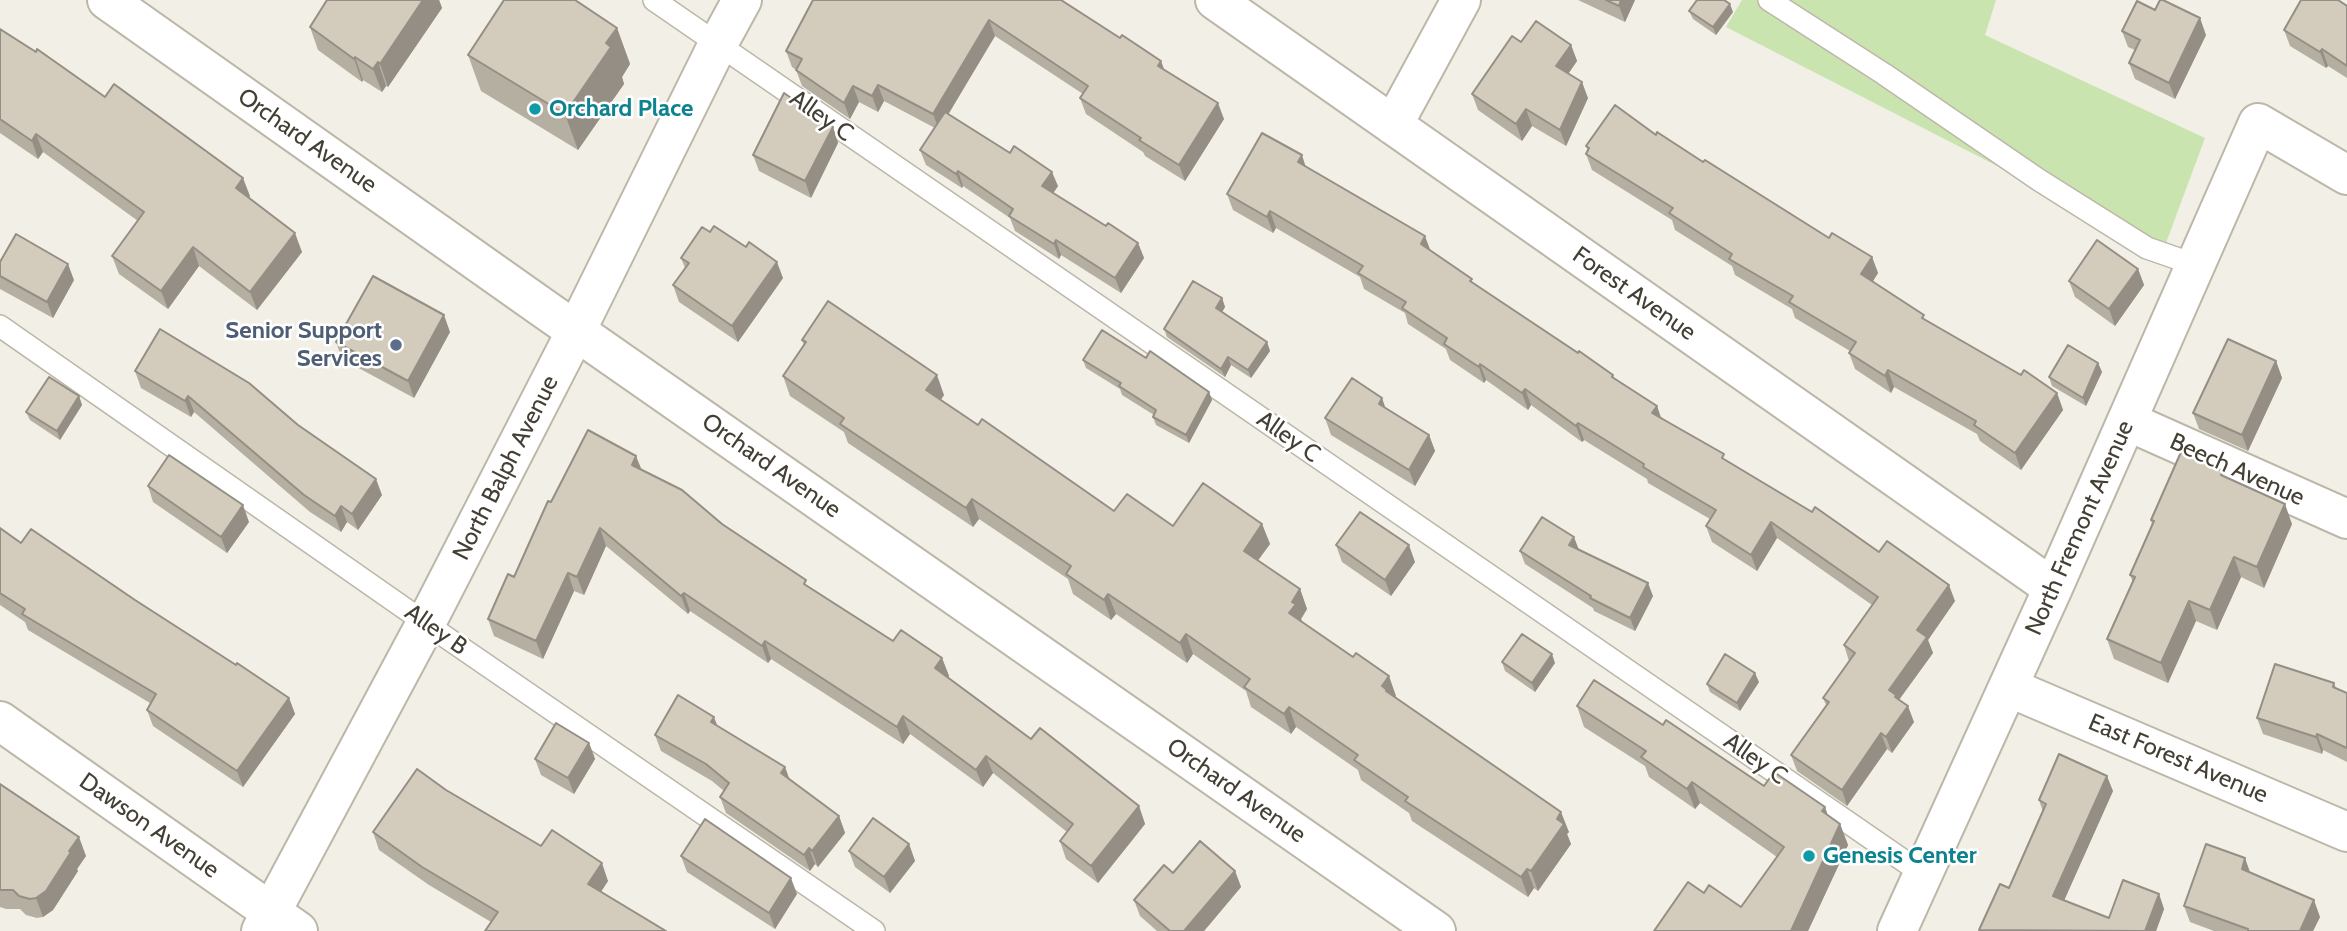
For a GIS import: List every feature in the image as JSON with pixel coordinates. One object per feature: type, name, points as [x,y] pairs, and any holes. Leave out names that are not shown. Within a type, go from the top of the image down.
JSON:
[{"type":"street","name":"Orchard Avenue","points":[[107,0],[1436,931]]},
{"type":"street","name":"North Balph Avenue","points":[[277,925],[426,623],[742,0]]},
{"type":"street","name":"Forest Avenue","points":[[1215,0],[2053,587]]},
{"type":"street","points":[[1393,125],[1461,0]]},
{"type":"street","name":"North Fremont Avenue","points":[[1900,930],[2259,122],[2347,174]]},
{"type":"street","name":"Beech Avenue","points":[[2127,421],[2347,519]]},
{"type":"street","name":"East Forest Avenue","points":[[2008,687],[2347,832]]},
{"type":"street","name":"Dawson Avenue","points":[[0,720],[277,925]]},
{"type":"lane","name":"Alley C","points":[[654,0],[1923,874]]},
{"type":"lane","points":[[1769,0],[1884,74],[2039,180],[2147,248],[2196,265]]},
{"type":"lane","name":"Alley B","points":[[0,326],[874,931]]},
{"type":"green space","points":[[1742,0],[1996,0],[1985,35],[2205,138],[2163,251],[1726,27]]},
{"type":"building","points":[[327,0],[423,0],[380,64],[378,62],[373,69],[355,57],[354,59],[310,27]]},
{"type":"building","points":[[504,0],[575,0],[617,28],[606,43],[611,47],[565,114],[468,55]]},
{"type":"building","points":[[813,0],[1061,0],[1120,38],[1122,35],[1161,61],[1158,66],[1218,103],[1179,165],[1080,98],[1088,86],[989,20],[933,114],[878,85],[872,96],[853,86],[844,103],[796,70],[802,59],[786,51]]},
{"type":"building","points":[[1606,0],[1621,0],[1619,6]]},
{"type":"building","points":[[1697,0],[1724,0],[1730,4],[1713,27],[1689,11]]},
{"type":"building","points":[[2160,0],[2200,18],[2169,83],[2129,63],[2140,40],[2122,31],[2137,1],[2155,10]]},
{"type":"building","points":[[2301,0],[2338,0],[2347,6],[2347,66],[2322,49],[2320,52],[2284,30]]},
{"type":"building","points":[[1536,21],[1571,45],[1556,66],[1582,82],[1560,130],[1526,109],[1516,124],[1472,94],[1512,36],[1521,42]]},
{"type":"building","points":[[0,29],[36,52],[37,49],[105,97],[114,84],[243,178],[236,188],[295,233],[250,292],[193,247],[161,291],[112,256],[144,212],[36,134],[32,141],[0,119]]},
{"type":"building","points":[[784,93],[833,127],[805,181],[753,155]]},
{"type":"building","points":[[1615,105],[1656,135],[1657,132],[1703,162],[1705,160],[1829,238],[1832,233],[1872,257],[1861,274],[1924,315],[1922,318],[2021,375],[2024,370],[2057,393],[2015,453],[1974,425],[1976,421],[1888,370],[1885,376],[1849,353],[1856,342],[1789,302],[1793,296],[1729,259],[1732,254],[1669,213],[1673,208],[1586,154],[1589,148],[1586,146]]},
{"type":"building","points":[[945,112],[1010,153],[1014,146],[1052,172],[1042,186],[1138,243],[1115,278],[1056,240],[1054,244],[1009,216],[1013,209],[958,171],[956,174],[920,150]]},
{"type":"building","points":[[1262,133],[1302,155],[1298,162],[1425,236],[1421,244],[1472,279],[1470,281],[1578,353],[1579,351],[1613,375],[1612,377],[1657,406],[1652,413],[1724,454],[1722,458],[1812,512],[1815,507],[1879,552],[1887,541],[1949,585],[1917,630],[1927,637],[1889,690],[1908,706],[1886,737],[1881,733],[1842,790],[1791,755],[1829,702],[1823,698],[1855,653],[1844,645],[1878,597],[1771,522],[1751,555],[1706,526],[1716,510],[1643,467],[1644,464],[1578,423],[1576,426],[1525,389],[1522,393],[1480,364],[1479,367],[1444,344],[1447,338],[1402,308],[1406,302],[1358,273],[1363,266],[1270,211],[1267,217],[1227,194]]},
{"type":"building","points":[[714,226],[746,247],[749,242],[777,262],[732,326],[673,285],[689,263],[681,258],[702,227],[710,232]]},
{"type":"building","points":[[16,234],[68,264],[47,302],[0,276],[0,262]]},
{"type":"building","points":[[2097,240],[2138,269],[2109,309],[2069,281]]},
{"type":"building","name":"Senior Support Services","points":[[373,276],[444,315],[408,381],[336,342]]},
{"type":"building","points":[[1193,281],[1222,298],[1216,308],[1267,342],[1248,370],[1228,357],[1221,369],[1164,329]]},
{"type":"building","points":[[828,301],[937,375],[926,390],[978,425],[982,419],[1114,511],[1127,494],[1173,526],[1203,483],[1262,524],[1244,551],[1300,589],[1292,602],[1296,604],[1289,613],[1353,657],[1356,653],[1389,676],[1382,686],[1386,691],[1561,812],[1557,819],[1564,824],[1531,871],[1527,869],[1521,877],[1405,801],[1408,797],[1354,760],[1358,755],[1289,707],[1284,714],[1244,687],[1250,679],[1186,634],[1180,643],[1108,594],[1104,600],[1066,574],[1071,566],[972,499],[966,508],[840,424],[844,418],[783,376],[806,342],[802,340]]},
{"type":"building","points":[[160,329],[249,383],[298,425],[376,479],[352,514],[341,506],[335,516],[304,495],[188,396],[185,401],[135,371]]},
{"type":"building","points":[[1102,330],[1146,358],[1150,351],[1209,392],[1186,435],[1153,417],[1156,410],[1119,386],[1121,383],[1083,360]]},
{"type":"building","points":[[2228,339],[2276,361],[2242,435],[2193,413]]},
{"type":"building","points":[[2068,345],[2098,363],[2083,398],[2049,377]]},
{"type":"building","points":[[49,377],[79,396],[57,431],[26,412]]},
{"type":"building","points":[[1352,378],[1382,398],[1379,404],[1429,435],[1409,470],[1325,418]]},
{"type":"building","points":[[588,430],[636,456],[632,465],[682,490],[722,524],[806,580],[804,584],[893,641],[901,630],[942,658],[935,668],[1031,739],[1040,728],[1139,806],[1091,866],[1060,841],[1073,824],[986,756],[976,770],[903,716],[897,727],[765,641],[762,646],[684,593],[681,596],[600,528],[577,577],[568,573],[536,641],[488,619],[508,574],[514,577],[548,501],[551,502]]},
{"type":"building","points":[[2181,452],[2223,471],[2221,475],[2285,504],[2257,567],[2234,557],[2210,610],[2189,601],[2161,663],[2107,639],[2135,577],[2130,575]]},
{"type":"building","points":[[169,455],[243,505],[221,537],[148,486]]},
{"type":"building","points":[[1360,512],[1409,545],[1385,580],[1336,545]]},
{"type":"building","points":[[1542,517],[1574,537],[1569,545],[1648,583],[1630,618],[1590,598],[1591,596],[1520,551]]},
{"type":"building","points":[[0,528],[21,543],[31,529],[135,600],[289,698],[237,771],[147,710],[156,694],[22,614],[25,609],[0,593]]},
{"type":"building","points":[[1522,634],[1552,654],[1532,683],[1502,662]]},
{"type":"building","points":[[1725,654],[1755,673],[1737,703],[1707,684]]},
{"type":"building","points":[[2275,664],[2334,683],[2333,687],[2347,693],[2347,748],[2317,734],[2316,737],[2257,718]]},
{"type":"building","points":[[1594,680],[1663,725],[1666,720],[1764,786],[1774,772],[1825,807],[1822,811],[1840,824],[1791,931],[1654,931],[1688,882],[1704,893],[1709,885],[1741,907],[1784,847],[1692,782],[1687,789],[1641,757],[1646,751],[1577,706]]},
{"type":"building","points":[[678,695],[714,717],[711,722],[785,767],[781,773],[839,816],[812,851],[809,848],[804,855],[720,797],[729,783],[706,764],[655,735]]},
{"type":"building","points":[[556,723],[589,743],[568,778],[535,759]]},
{"type":"building","points":[[2059,754],[2107,776],[2053,896],[2109,918],[2123,880],[2159,894],[2145,931],[1979,930],[2000,884],[2009,888],[2046,804],[2039,800]]},
{"type":"building","points":[[417,769],[446,790],[541,846],[552,830],[602,863],[588,884],[666,931],[485,931],[498,912],[422,867],[373,832]]},
{"type":"building","points":[[0,784],[79,837],[46,891],[36,898],[19,896],[13,890],[0,890]]},
{"type":"building","points":[[873,818],[909,844],[884,877],[849,851]]},
{"type":"building","points":[[705,819],[791,878],[769,913],[681,856]]},
{"type":"building","points":[[1200,841],[1235,871],[1184,931],[1170,931],[1134,900],[1164,865],[1173,873]]},
{"type":"building","points":[[2206,844],[2245,858],[2242,869],[2314,900],[2300,931],[2248,931],[2184,906]]},
{"type":"place","name":"Orchard Place","points":[[535,109]]},
{"type":"place","name":"Senior Support Services","points":[[396,345]]},
{"type":"place","name":"Genesis Center","points":[[1809,856]]}]
